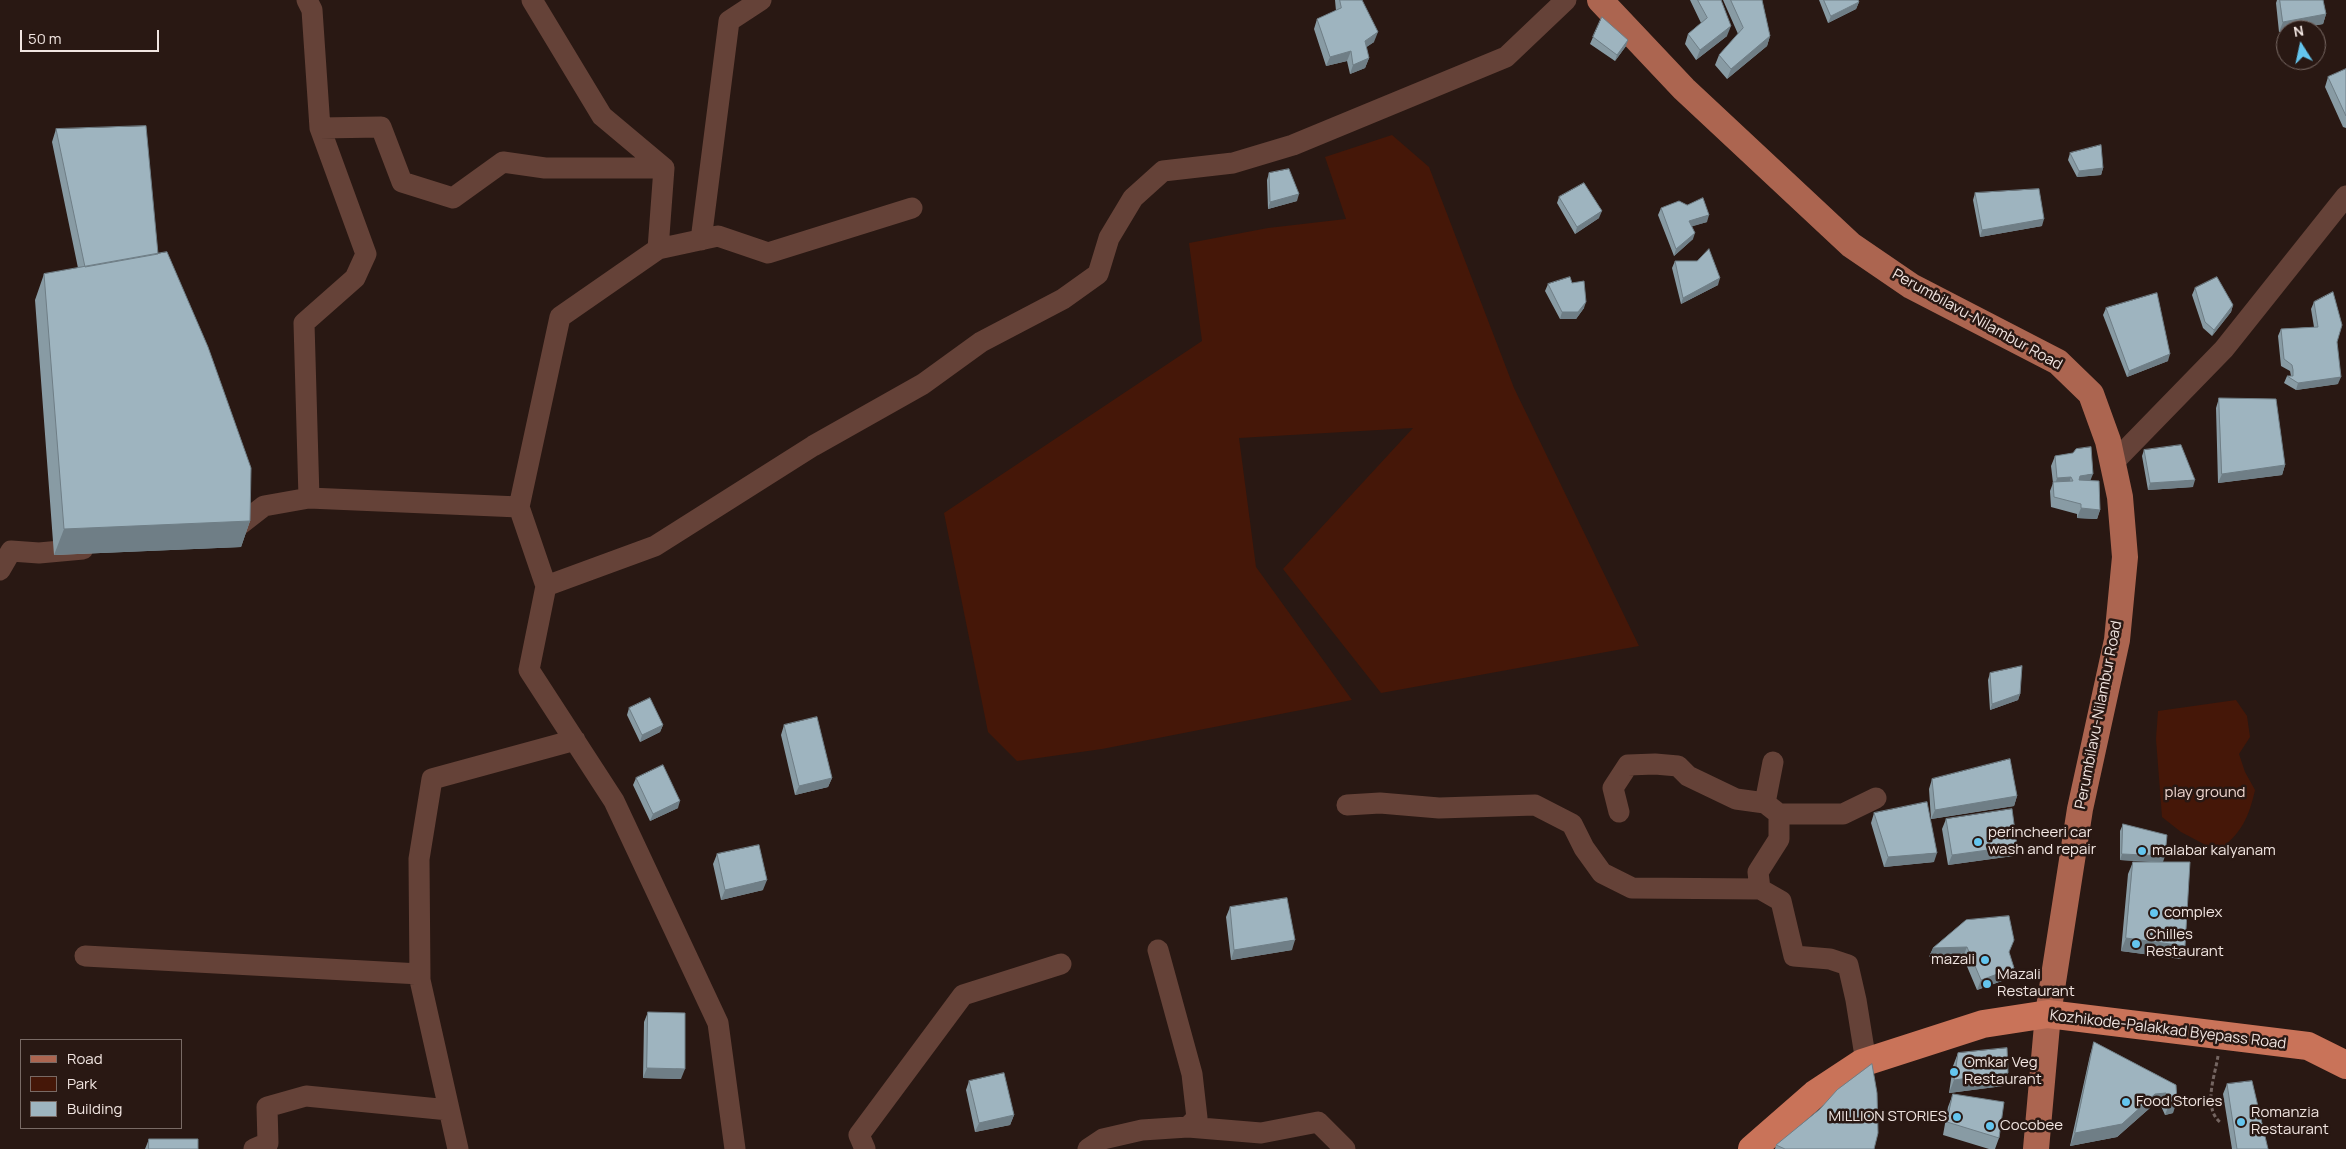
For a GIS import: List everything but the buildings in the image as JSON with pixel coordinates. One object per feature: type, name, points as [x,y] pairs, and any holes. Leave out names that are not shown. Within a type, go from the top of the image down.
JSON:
[{"type":"highway","name":"Kozhikode-Palakkad Byepass Road","points":[[1752,1149],[1815,1094],[1866,1062],[1983,1024],[2048,1014],[2308,1046],[2346,1065]]},
{"type":"main road","name":"Perumbilavu-Nilambur Road","points":[[1600,0],[1684,89],[1851,245],[1911,286],[2058,362],[2091,394],[2108,441],[2120,496],[2125,557],[2117,640],[2080,809],[2048,1014],[2036,1149]]},
{"type":"street","points":[[306,0],[312,10],[320,128],[366,254],[355,278],[304,323],[309,498]]},
{"type":"street","points":[[532,0],[602,116],[664,168]]},
{"type":"street","points":[[701,240],[729,21],[761,0]]},
{"type":"street","points":[[546,586],[655,546],[813,446],[923,384],[981,342],[1063,299],[1098,274],[1109,238],[1133,198],[1163,171],[1233,163],[1293,145],[1506,57],[1566,0]]},
{"type":"street","points":[[320,128],[381,127],[402,182],[453,198],[503,162],[546,168],[664,168]]},
{"type":"street","points":[[658,249],[664,168]]},
{"type":"street","points":[[2113,463],[2224,349],[2346,196]]},
{"type":"street","points":[[735,1149],[718,1023],[614,801],[529,670],[546,586],[519,507],[560,317],[658,249],[718,236],[768,253],[912,208]]},
{"type":"street","points":[[208,536],[228,534],[264,506],[309,498],[519,507]]},
{"type":"street","points":[[0,570],[11,551],[39,553],[99,547]]},
{"type":"street","points":[[458,1149],[420,974],[418,859],[432,779],[575,740]]},
{"type":"street","points":[[1760,889],[1758,872],[1779,839],[1772,809],[1773,762]]},
{"type":"street","points":[[1619,812],[1614,788],[1628,765],[1656,764],[1678,766],[1688,776],[1736,799],[1772,809],[1842,814],[1876,798]]},
{"type":"street","points":[[1347,805],[1380,803],[1439,808],[1534,805],[1572,824],[1584,848],[1602,874],[1632,888],[1760,889],[1781,900],[1794,956],[1830,959],[1848,965],[1866,1062]]},
{"type":"street","points":[[1158,950],[1192,1074],[1198,1118],[1188,1127]]},
{"type":"street","points":[[85,956],[420,974]]},
{"type":"street","points":[[865,1149],[859,1134],[963,995],[1061,964]]},
{"type":"street","points":[[254,1149],[268,1143],[267,1107],[306,1096],[449,1110]]},
{"type":"street","points":[[1088,1149],[1103,1139],[1142,1130],[1188,1127],[1261,1133],[1318,1122],[1345,1149]]},
{"type":"path","points":[[2221,1035],[2212,1081],[2212,1108],[2216,1119],[2221,1123]]},
{"type":"green space","points":[[1392,135],[1429,167],[1514,388],[1639,646],[1381,693],[1283,569],[1413,428],[1239,438],[1256,567],[1352,700],[1102,749],[1017,761],[988,732],[944,513],[1202,341],[1189,243],[1268,228],[1346,219],[1325,157]]},
{"type":"green space","name":"play ground","points":[[2236,700],[2247,716],[2250,737],[2239,754],[2245,772],[2255,790],[2243,825],[2232,839],[2217,851],[2181,832],[2162,817],[2156,739],[2158,711]]},
{"type":"place","name":"perincheeri car wash and repair","points":[[1978,842]]},
{"type":"place","name":"malabar kalyanam","points":[[2142,851]]},
{"type":"place","name":"complex","points":[[2154,913]]},
{"type":"place","name":"Chilles Restaurant","points":[[2136,944]]},
{"type":"place","name":"mazali","points":[[1985,960]]},
{"type":"place","name":"Mazali Restaurant","points":[[1987,984]]},
{"type":"place","name":"Omkar Veg Restaurant","points":[[1954,1072]]},
{"type":"place","name":"Food Stories","points":[[2126,1102]]},
{"type":"place","name":"MILLION STORIES","points":[[1957,1117]]},
{"type":"place","name":"Romanzia Restaurant","points":[[2241,1122]]},
{"type":"place","name":"Cocobee","points":[[1990,1126]]}]
